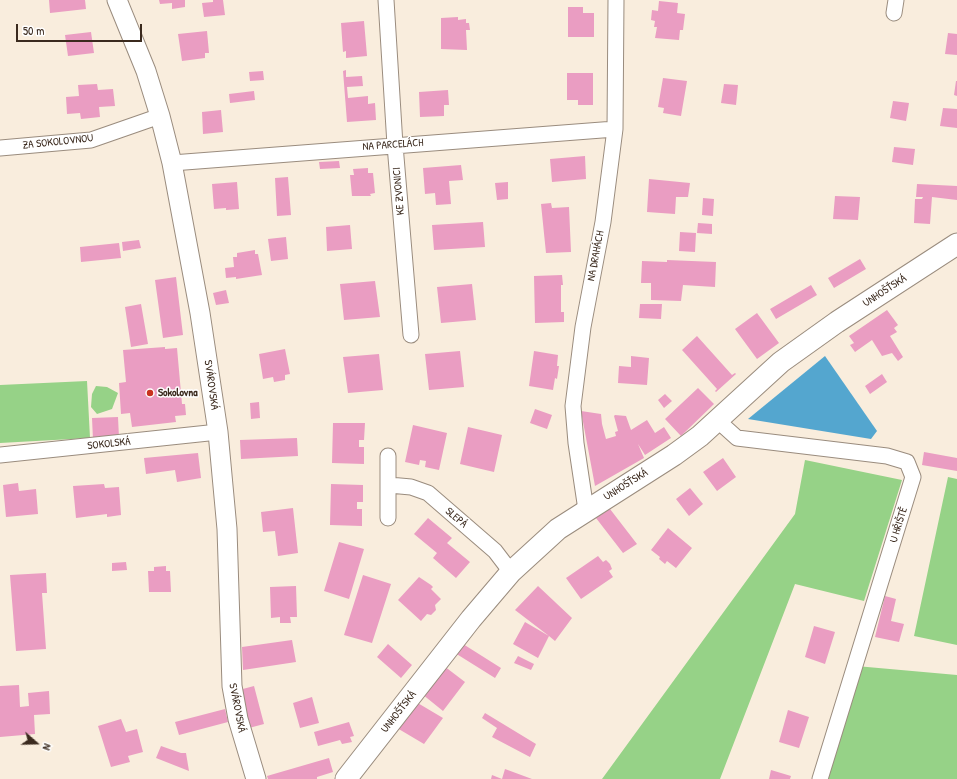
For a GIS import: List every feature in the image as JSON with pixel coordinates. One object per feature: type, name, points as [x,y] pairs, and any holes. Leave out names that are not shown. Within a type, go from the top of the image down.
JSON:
[{"type":"main road","name":"UNHOŠŤSKÁ","points":[[346,779],[471,619],[511,572],[558,529],[674,454],[717,420],[781,362],[837,322],[957,244]]},
{"type":"street","name":"SVÁROVSKÁ","points":[[117,0],[146,72],[160,116],[172,163],[200,313],[218,432],[227,529],[230,669],[238,719],[256,779]]},
{"type":"street","name":"KE ZVONICI","points":[[386,0],[395,145],[410,335]]},
{"type":"street","name":"NA DRAHÁCH","points":[[586,510],[576,443],[573,406],[583,327],[603,222],[615,129],[616,0]]},
{"type":"street","name":"ZA SOKOLOVNOU","points":[[0,148],[91,140],[160,116]]},
{"type":"street","name":"NA PARCELÁCH","points":[[172,163],[615,129]]},
{"type":"street","name":"U HŘIŠTĚ","points":[[717,420],[737,438],[887,456],[907,462],[913,476],[820,779]]},
{"type":"street","name":"SOKOLSKÁ","points":[[0,456],[218,432]]},
{"type":"street","points":[[388,456],[388,518]]},
{"type":"street","name":"SLEPÁ","points":[[389,485],[411,487],[428,493],[496,551],[511,572]]},
{"type":"green space","points":[[87,381],[90,438],[0,443],[0,385]]},
{"type":"green space","points":[[96,386],[107,387],[118,393],[112,409],[97,414],[91,407],[92,394]]},
{"type":"green space","points":[[805,460],[902,480],[864,601],[795,584],[720,779],[602,779],[795,514]]},
{"type":"green space","points":[[948,477],[957,479],[957,645],[914,636]]},
{"type":"green space","points":[[856,666],[957,675],[957,779],[820,779]]},
{"type":"water","points":[[825,356],[877,431],[871,439],[748,419]]},
{"type":"building","points":[[49,0],[85,0],[86,9],[50,13]]},
{"type":"building","points":[[159,0],[185,0],[185,7],[172,9],[172,3],[160,4]]},
{"type":"building","points":[[213,0],[223,0],[225,15],[204,17],[202,3],[213,2]]},
{"type":"building","points":[[659,1],[678,3],[677,13],[685,14],[683,30],[680,30],[679,40],[655,38],[657,27],[654,27],[655,21],[651,20],[652,10],[658,11]]},
{"type":"building","points":[[568,7],[583,7],[583,13],[594,13],[594,37],[568,37]]},
{"type":"building","points":[[458,17],[458,20],[466,19],[466,23],[469,23],[470,30],[466,30],[467,50],[441,49],[441,18]]},
{"type":"building","points":[[364,21],[367,56],[346,58],[346,51],[343,52],[341,23]]},
{"type":"building","points":[[207,31],[209,53],[205,53],[205,58],[182,61],[178,34]]},
{"type":"building","points":[[91,32],[94,53],[68,56],[65,35]]},
{"type":"building","points":[[948,33],[957,34],[957,55],[945,54]]},
{"type":"building","points":[[346,70],[346,77],[362,76],[363,86],[347,87],[348,98],[368,96],[368,104],[375,103],[376,120],[347,122],[343,71]]},
{"type":"building","points":[[263,71],[264,80],[250,81],[249,72]]},
{"type":"building","points":[[567,73],[593,73],[593,105],[578,105],[578,100],[567,100]]},
{"type":"building","points":[[663,78],[687,81],[681,116],[663,113],[664,108],[658,107]]},
{"type":"building","points":[[957,81],[957,96],[954,95]]},
{"type":"building","points":[[97,84],[98,90],[113,89],[115,106],[99,107],[100,117],[81,119],[80,113],[67,114],[66,97],[79,96],[78,85]]},
{"type":"building","points":[[724,84],[738,85],[736,105],[721,103]]},
{"type":"building","points":[[448,90],[449,105],[444,105],[444,116],[420,117],[419,92]]},
{"type":"building","points":[[254,91],[255,100],[230,103],[229,94]]},
{"type":"building","points":[[893,101],[909,103],[906,121],[890,118]]},
{"type":"building","points":[[943,108],[957,109],[957,128],[940,126]]},
{"type":"building","points":[[221,110],[223,132],[203,134],[202,112]]},
{"type":"building","points":[[894,147],[915,149],[913,165],[892,162]]},
{"type":"building","points":[[585,156],[586,179],[552,182],[550,159]]},
{"type":"building","points":[[339,161],[340,168],[320,169],[319,162]]},
{"type":"building","points":[[461,165],[463,180],[449,181],[451,204],[436,205],[435,193],[425,194],[423,168]]},
{"type":"building","points":[[368,168],[368,173],[373,173],[375,193],[370,194],[371,196],[352,196],[350,175],[354,175],[353,169]]},
{"type":"building","points":[[288,177],[291,215],[277,216],[275,178]]},
{"type":"building","points":[[649,179],[690,183],[688,197],[676,197],[675,214],[647,212]]},
{"type":"building","points":[[237,182],[239,209],[214,209],[212,184]]},
{"type":"building","points":[[508,182],[508,199],[497,200],[495,183]]},
{"type":"building","points":[[917,184],[957,186],[957,200],[932,197],[930,224],[914,223],[915,199],[922,199],[923,197],[916,197]]},
{"type":"building","points":[[835,196],[860,197],[858,220],[833,219]]},
{"type":"building","points":[[703,198],[714,199],[713,216],[702,215]]},
{"type":"building","points":[[551,203],[552,208],[569,207],[571,252],[546,253],[541,204]]},
{"type":"building","points":[[483,222],[485,247],[434,250],[432,225]]},
{"type":"building","points":[[698,223],[712,224],[712,234],[697,233]]},
{"type":"building","points":[[350,225],[352,249],[327,251],[326,227]]},
{"type":"building","points":[[680,232],[696,233],[695,252],[679,251]]},
{"type":"building","points":[[286,237],[288,259],[271,261],[268,239]]},
{"type":"building","points":[[139,240],[141,248],[123,251],[122,242]]},
{"type":"building","points":[[119,243],[121,258],[81,262],[80,247]]},
{"type":"building","points":[[255,250],[255,254],[258,254],[262,275],[236,279],[236,277],[226,278],[225,268],[234,267],[233,257],[237,257],[237,253]]},
{"type":"building","points":[[860,259],[866,269],[834,288],[828,278]]},
{"type":"building","points":[[667,260],[716,262],[715,287],[683,285],[681,301],[651,300],[651,283],[641,283],[642,261],[667,262]]},
{"type":"building","points":[[562,275],[563,285],[561,285],[561,312],[564,312],[564,322],[535,323],[534,276]]},
{"type":"building","points":[[176,277],[183,335],[163,338],[155,280]]},
{"type":"building","points":[[375,281],[380,317],[344,320],[340,284]]},
{"type":"building","points":[[472,284],[476,320],[441,323],[437,287]]},
{"type":"building","points":[[811,285],[817,295],[776,319],[770,309]]},
{"type":"building","points":[[226,290],[229,303],[216,305],[213,293]]},
{"type":"building","points":[[141,304],[148,344],[131,347],[125,307]]},
{"type":"building","points":[[640,304],[662,304],[661,319],[639,318]]},
{"type":"building","points":[[887,310],[898,325],[894,328],[897,332],[890,336],[903,357],[898,361],[892,353],[882,356],[872,340],[855,352],[850,345],[854,343],[849,336]]},
{"type":"building","points":[[757,313],[779,343],[757,359],[735,329]]},
{"type":"building","points":[[697,336],[732,375],[735,373],[736,374],[716,392],[715,391],[717,389],[682,350]]},
{"type":"building","name":"Sokolovna","points":[[165,347],[165,349],[177,348],[182,404],[185,404],[186,415],[175,416],[176,422],[132,427],[130,413],[121,414],[119,383],[126,382],[123,350]]},
{"type":"building","points":[[285,349],[290,374],[285,375],[285,380],[274,382],[273,377],[263,379],[259,354]]},
{"type":"building","points":[[460,351],[464,387],[429,390],[425,354]]},
{"type":"building","points":[[534,351],[558,355],[557,366],[559,366],[557,379],[555,378],[553,390],[529,386]]},
{"type":"building","points":[[379,354],[383,390],[348,393],[343,357]]},
{"type":"building","points":[[631,356],[649,358],[647,385],[618,383],[619,366],[631,367]]},
{"type":"building","points":[[882,374],[887,382],[870,394],[865,386]]},
{"type":"building","points":[[698,388],[714,404],[681,436],[665,419]]},
{"type":"building","points":[[665,394],[672,401],[664,408],[658,400]]},
{"type":"building","points":[[259,402],[260,418],[251,419],[250,403]]},
{"type":"building","points":[[535,409],[552,415],[547,429],[530,423]]},
{"type":"building","points":[[581,411],[601,414],[606,439],[616,436],[615,432],[618,431],[615,415],[626,416],[631,430],[647,420],[655,433],[664,427],[671,438],[645,455],[638,444],[644,458],[595,486]]},
{"type":"building","points":[[118,417],[119,438],[93,440],[92,418]]},
{"type":"building","points":[[333,423],[365,423],[364,440],[359,440],[359,447],[364,447],[364,464],[332,463]]},
{"type":"building","points":[[413,425],[447,433],[439,470],[425,467],[426,461],[420,460],[419,465],[405,462]]},
{"type":"building","points":[[468,427],[502,435],[494,472],[460,464]]},
{"type":"building","points":[[297,438],[298,456],[241,459],[240,440]]},
{"type":"building","points":[[924,452],[957,458],[957,471],[922,465]]},
{"type":"building","points":[[198,453],[201,478],[177,482],[175,470],[146,474],[144,458]]},
{"type":"building","points":[[723,458],[736,477],[717,491],[703,472]]},
{"type":"building","points":[[18,483],[19,491],[36,489],[38,514],[6,517],[3,485]]},
{"type":"building","points":[[104,484],[105,488],[119,487],[121,515],[107,517],[107,514],[76,518],[73,486]]},
{"type":"building","points":[[331,484],[363,485],[363,502],[357,502],[357,509],[362,509],[362,526],[330,525]]},
{"type":"building","points":[[690,488],[703,504],[689,516],[676,499]]},
{"type":"building","points":[[293,508],[298,553],[278,556],[275,531],[263,532],[261,512]]},
{"type":"building","points":[[610,509],[637,544],[623,553],[596,518]]},
{"type":"building","points":[[428,518],[452,538],[447,543],[470,562],[456,578],[433,558],[437,553],[414,534]]},
{"type":"building","points":[[668,528],[692,548],[676,568],[667,561],[665,564],[659,559],[660,557],[651,550]]},
{"type":"building","points":[[339,542],[364,549],[349,599],[324,591]]},
{"type":"building","points":[[598,556],[603,562],[606,560],[610,564],[612,569],[609,571],[613,577],[581,599],[566,578]]},
{"type":"building","points":[[126,562],[127,570],[112,571],[112,563]]},
{"type":"building","points":[[166,566],[166,571],[170,571],[171,592],[149,592],[148,571],[154,571],[154,567]]},
{"type":"building","points":[[46,573],[47,593],[42,593],[46,649],[16,651],[10,575]]},
{"type":"building","points":[[363,575],[391,584],[372,643],[344,635]]},
{"type":"building","points":[[419,577],[433,587],[431,589],[441,599],[435,605],[436,610],[431,615],[427,614],[421,621],[398,600]]},
{"type":"building","points":[[296,586],[297,617],[290,617],[291,623],[280,623],[280,617],[271,618],[270,587]]},
{"type":"building","points":[[538,586],[572,618],[555,641],[515,610]]},
{"type":"building","points":[[885,596],[896,599],[891,621],[904,624],[899,642],[875,637]]},
{"type":"building","points":[[525,622],[549,636],[538,658],[513,644]]},
{"type":"building","points":[[814,626],[835,632],[825,664],[805,657]]},
{"type":"building","points":[[292,640],[296,662],[243,670],[242,647]]},
{"type":"building","points":[[388,644],[412,665],[401,678],[377,657]]},
{"type":"building","points":[[463,644],[501,668],[495,678],[455,653]]},
{"type":"building","points":[[518,656],[534,664],[531,670],[514,663]]},
{"type":"building","points":[[444,666],[465,682],[443,711],[422,694]]},
{"type":"building","points":[[19,685],[20,707],[29,706],[28,693],[49,691],[50,714],[34,715],[35,734],[0,737],[0,686]]},
{"type":"building","points":[[254,686],[264,724],[249,728],[239,690]]},
{"type":"building","points":[[312,697],[319,723],[300,728],[293,703]]},
{"type":"building","points":[[416,702],[443,718],[424,744],[397,728]]},
{"type":"building","points":[[225,709],[228,722],[179,735],[175,722]]},
{"type":"building","points":[[788,710],[809,717],[799,748],[779,742]]},
{"type":"building","points":[[485,713],[536,744],[530,757],[492,737],[497,728],[482,718]]},
{"type":"building","points":[[121,719],[126,732],[137,729],[143,752],[128,756],[130,762],[111,767],[98,726]]},
{"type":"building","points":[[349,722],[354,736],[350,737],[352,742],[342,744],[340,740],[318,746],[314,732]]},
{"type":"building","points":[[161,746],[181,753],[186,753],[189,771],[156,758]]},
{"type":"building","points":[[329,758],[333,772],[317,777],[317,779],[268,779],[267,776]]},
{"type":"building","points":[[505,769],[532,779],[502,779]]},
{"type":"building","points":[[771,770],[791,776],[790,779],[769,779]]},
{"type":"building","points":[[492,775],[502,779],[491,779]]},
{"type":"place","name":"Sokolovna","points":[[150,393]]}]
